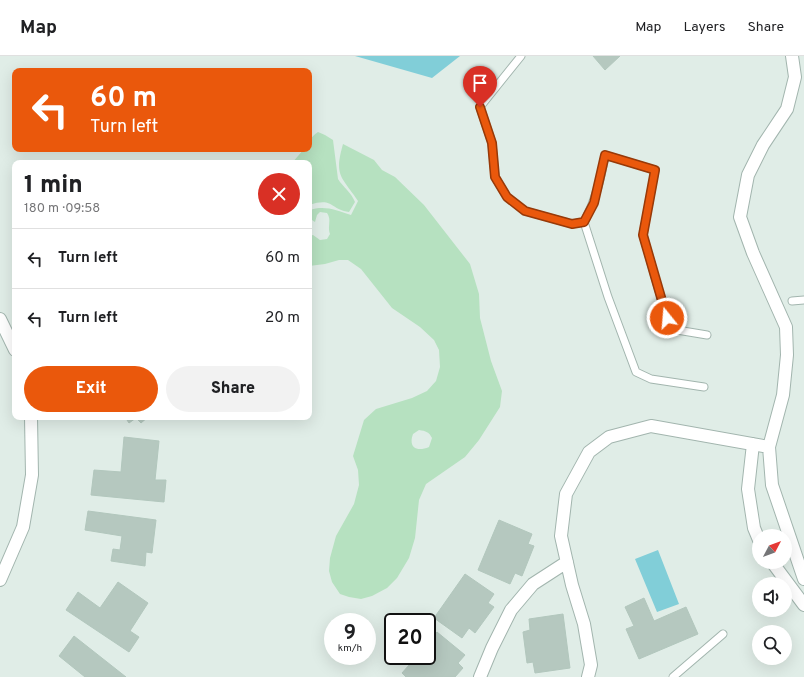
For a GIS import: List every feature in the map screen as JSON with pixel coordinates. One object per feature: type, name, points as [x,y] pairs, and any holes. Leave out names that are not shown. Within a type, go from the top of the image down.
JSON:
[{"type":"street","points":[[792,56],[795,77],[787,109],[763,145],[748,175],[740,217],[753,253],[786,327],[787,355],[783,395],[770,447],[772,485],[804,579]]},
{"type":"street","points":[[0,319],[12,344]]},
{"type":"street","points":[[0,580],[23,527],[32,475],[30,420]]},
{"type":"street","points":[[588,677],[591,665],[584,624],[561,536],[566,494],[589,452],[608,437],[651,426],[770,447]]},
{"type":"street","points":[[753,444],[748,489],[754,529]]},
{"type":"street","points":[[480,677],[492,648],[511,610],[533,584],[567,562]]},
{"type":"street","points":[[777,569],[804,605]]},
{"type":"lane","points":[[521,56],[480,107],[492,143],[495,177],[507,197],[525,211],[572,224],[584,222]]},
{"type":"lane","points":[[704,387],[651,379],[636,372],[608,297],[584,222],[594,203],[605,155],[655,170],[643,235],[667,318],[677,330],[707,335]]},
{"type":"lane","points":[[792,301],[804,300]]},
{"type":"lane","points":[[673,677],[723,634]]},
{"type":"green space","points":[[318,132],[333,140],[338,179],[355,202],[349,212],[343,211],[331,204],[323,202],[312,204],[312,160],[295,160],[301,152],[312,152],[312,138]]},
{"type":"green space","points":[[343,144],[374,160],[382,170],[395,177],[424,205],[470,264],[479,294],[480,318],[491,361],[502,391],[500,407],[479,440],[465,457],[426,484],[419,500],[415,538],[409,558],[397,578],[387,588],[372,596],[361,599],[340,594],[332,582],[329,571],[330,558],[336,536],[354,504],[359,485],[358,470],[353,456],[364,420],[376,409],[412,398],[427,391],[436,381],[440,367],[439,350],[434,340],[420,327],[392,308],[361,269],[348,260],[339,260],[312,266],[312,235],[320,240],[327,239],[330,234],[329,218],[327,213],[320,212],[317,215],[315,222],[312,220],[312,210],[325,208],[351,215],[358,201],[343,180],[339,170]],"holes":[[[419,430],[425,431],[432,438],[429,447],[421,449],[415,448],[412,443],[413,434]]]},
{"type":"water","points":[[355,56],[460,56],[432,78]]},
{"type":"water","points":[[658,550],[679,604],[657,612],[635,559]]},
{"type":"building","points":[[593,56],[620,56],[605,70]]},
{"type":"building","points":[[124,437],[159,441],[155,480],[166,480],[164,502],[91,495],[94,470],[121,472]]},
{"type":"building","points":[[88,511],[156,520],[152,553],[146,552],[145,566],[111,561],[113,549],[120,550],[122,536],[85,530]]},
{"type":"building","points":[[499,520],[532,534],[528,544],[534,546],[522,576],[515,573],[510,584],[478,570]]},
{"type":"building","points":[[465,574],[494,594],[488,603],[494,607],[475,633],[469,628],[462,638],[436,619],[436,615]]},
{"type":"building","points":[[118,582],[148,603],[130,631],[139,637],[129,652],[66,610],[78,592],[100,608]]},
{"type":"building","points":[[644,598],[654,621],[686,607],[698,634],[639,659],[626,629],[634,626],[625,607]]},
{"type":"building","points":[[563,614],[570,668],[535,673],[533,662],[527,663],[523,632],[530,630],[529,619]]},
{"type":"building","points":[[437,632],[465,655],[458,663],[463,668],[455,677],[406,677],[402,673],[409,665],[436,665]]},
{"type":"building","points":[[74,636],[126,677],[85,677],[59,656]]},
{"type":"route","points":[[480,107],[492,143],[495,177],[507,197],[525,211],[556,221],[572,224],[584,222],[594,203],[605,155],[655,170],[643,235],[660,299],[667,318]]}]
